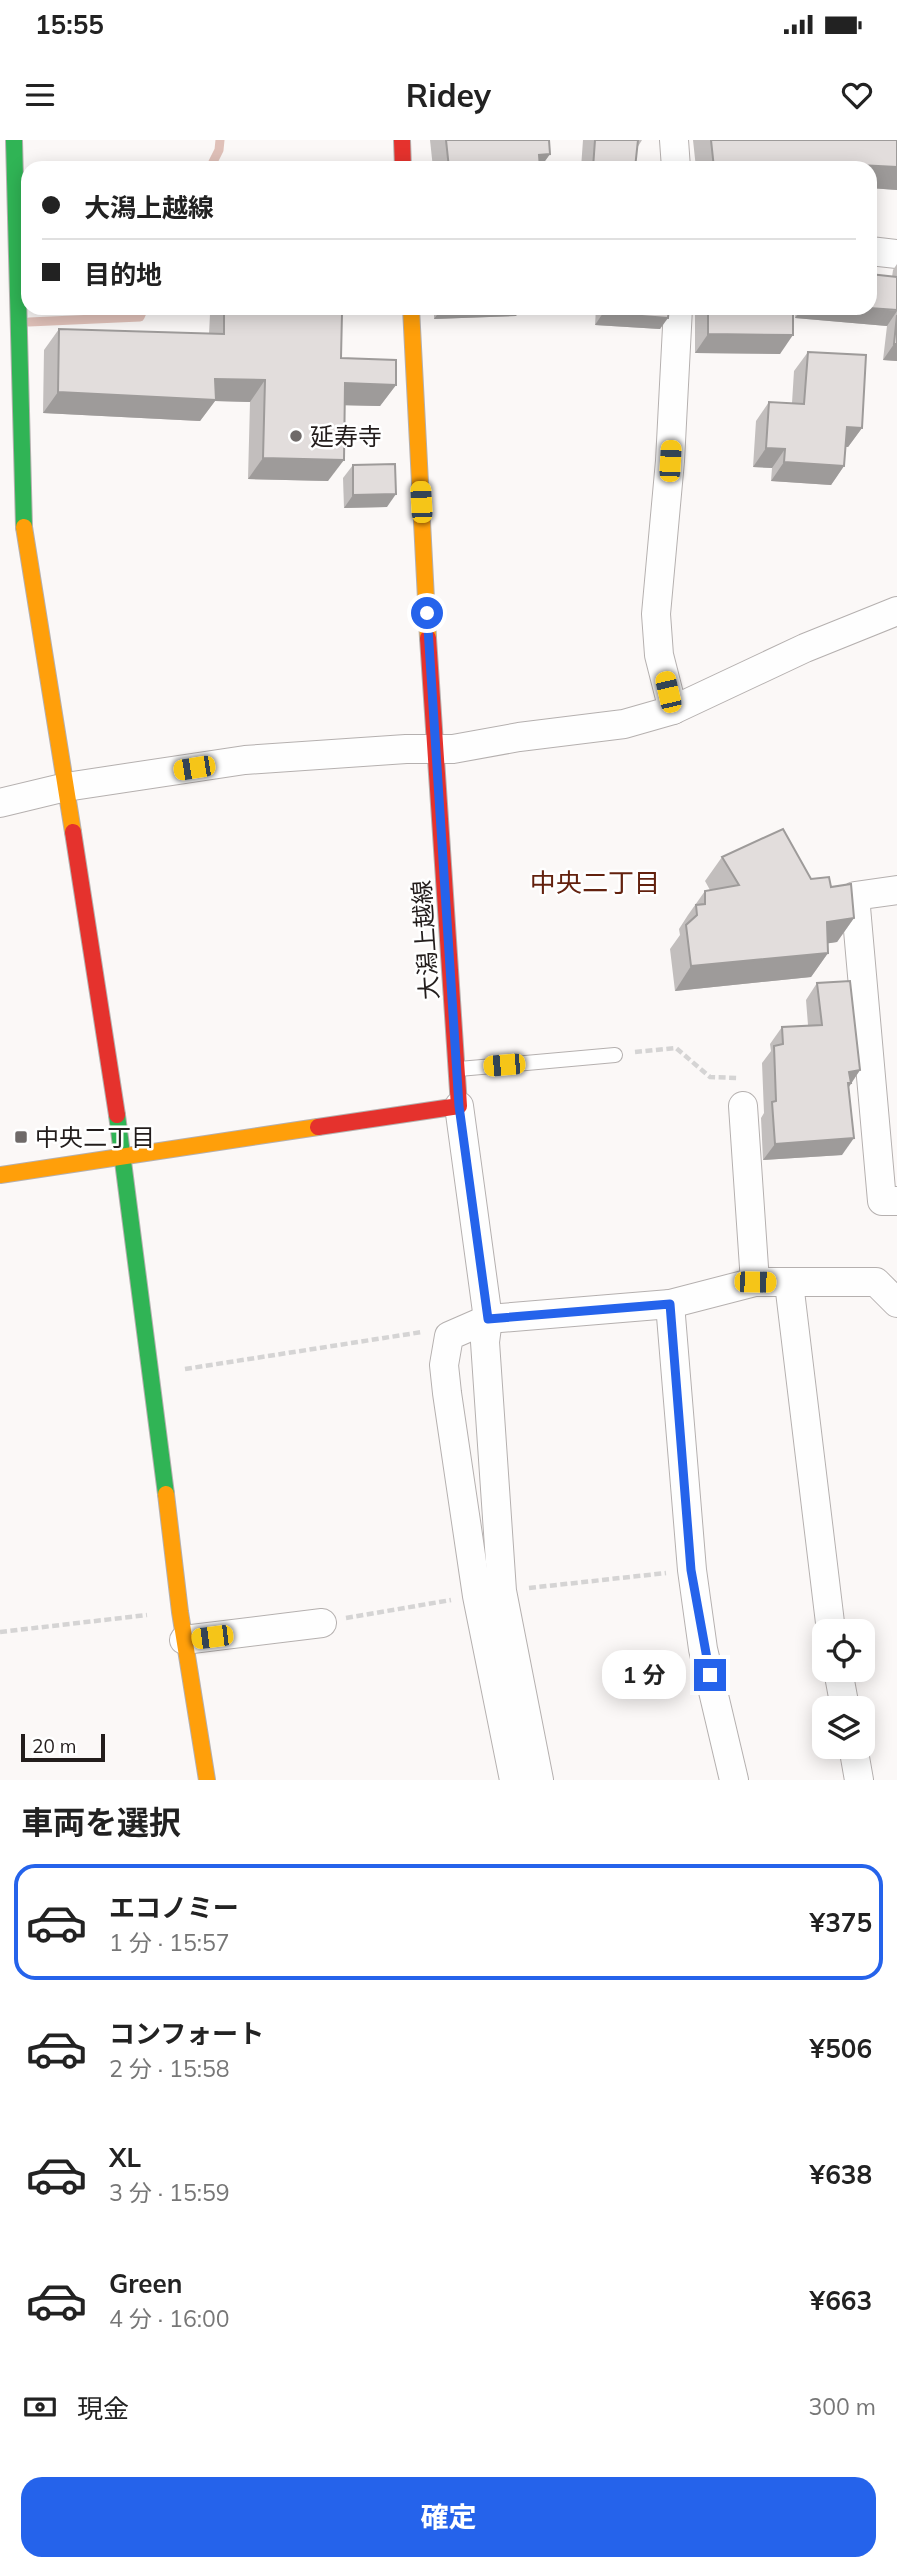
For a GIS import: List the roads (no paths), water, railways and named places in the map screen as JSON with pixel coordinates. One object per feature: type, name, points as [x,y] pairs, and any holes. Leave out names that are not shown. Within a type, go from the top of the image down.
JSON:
[{"type":"street","points":[[14,140],[24,539],[123,1156],[180,1612],[207,1780]]},
{"type":"street","points":[[402,140],[403,161]]},
{"type":"street","points":[[674,140],[676,161]]},
{"type":"street","points":[[877,252],[897,254]]},
{"type":"street","name":"大潟上越線","points":[[411,315],[435,749],[459,1106]]},
{"type":"street","points":[[673,710],[659,655],[656,614],[670,461],[678,315]]},
{"type":"street","points":[[0,803],[66,788],[245,760],[453,749],[519,737],[624,724],[673,710],[805,648],[897,611]]},
{"type":"street","points":[[897,890],[855,896],[884,1101],[882,1201],[897,1201]]},
{"type":"street","points":[[0,1175],[459,1106],[488,1319],[485,1342],[490,1593],[514,1780]]},
{"type":"street","points":[[743,1106],[755,1282]]},
{"type":"street","points":[[539,1780],[490,1593],[447,1393],[444,1365],[449,1336],[488,1319],[670,1304],[755,1282],[876,1282],[897,1303]]},
{"type":"street","points":[[789,1283],[830,1619]]},
{"type":"street","points":[[670,1304],[691,1570],[704,1649],[734,1780]]},
{"type":"street","points":[[184,1640],[322,1623]]},
{"type":"street","points":[[855,1759],[859,1780]]},
{"type":"lane","points":[[0,339],[19,338]]},
{"type":"lane","points":[[457,1070],[615,1055]]},
{"type":"waterway","points":[[214,161],[220,140]]},
{"type":"waterway","points":[[29,322],[141,315]]},
{"type":"place","name":"延寿寺","points":[[296,436]]},
{"type":"place","name":"中央二丁目","points":[[21,1137]]},
{"type":"district","name":"中央二丁目","points":[[595,882]]}]
